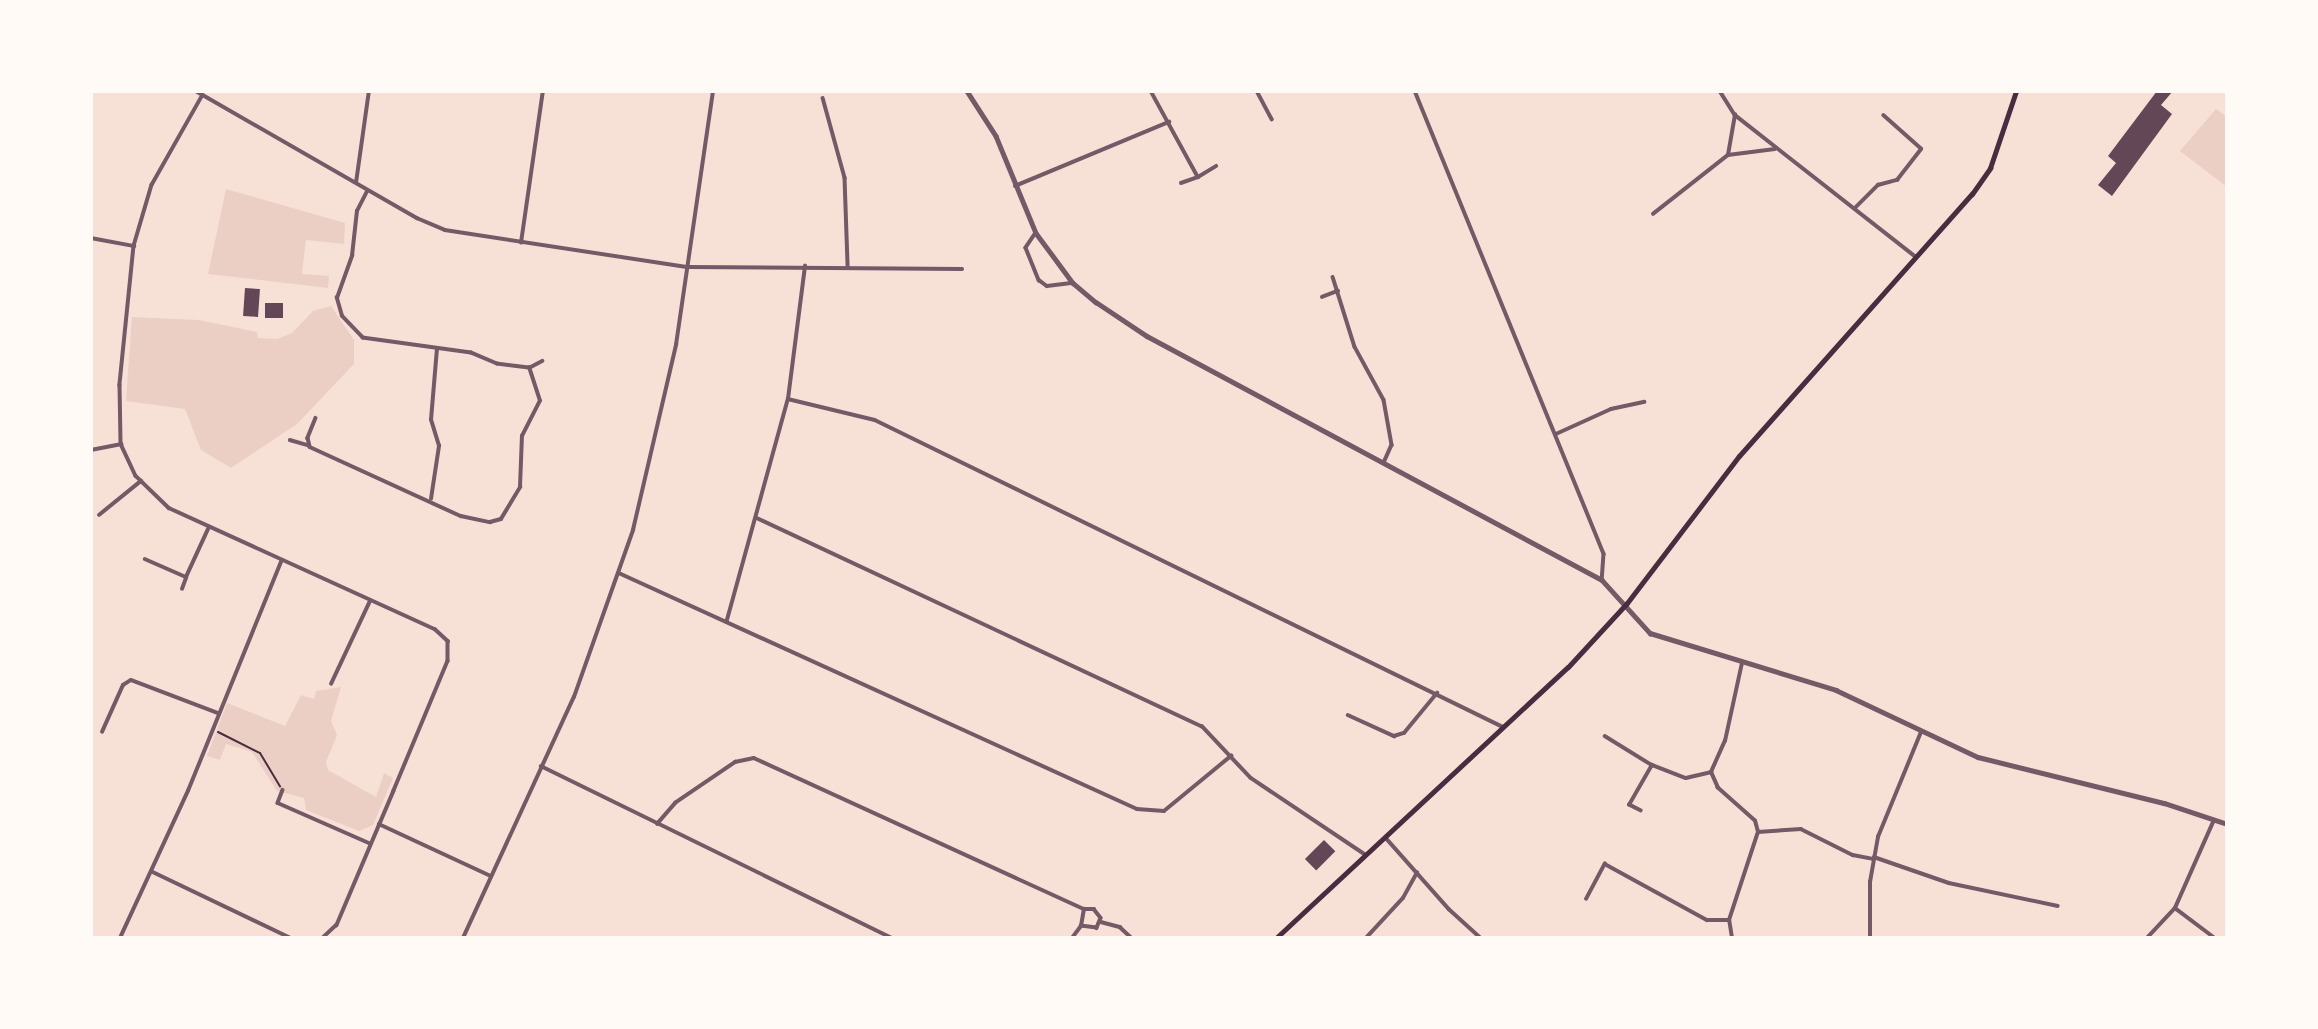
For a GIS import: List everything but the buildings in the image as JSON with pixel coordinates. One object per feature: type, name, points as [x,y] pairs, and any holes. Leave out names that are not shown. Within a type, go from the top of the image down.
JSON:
[{"type":"main road","points":[[1276,938],[1504,728],[1627,603],[1732,464],[1916,257],[1990,168],[2017,91]]},
{"type":"street","points":[[196,91],[368,191],[445,230],[688,267],[805,265],[962,269]]},
{"type":"street","points":[[356,183],[369,91]]},
{"type":"street","points":[[521,243],[543,91]]},
{"type":"street","points":[[463,938],[583,676],[619,573],[652,459],[688,267],[713,91]]},
{"type":"street","points":[[967,91],[996,136],[1036,233],[1073,283],[1147,336],[1602,580],[1627,603],[1650,633],[1836,690],[1921,732],[1989,760],[2227,824]]},
{"type":"street","points":[[1151,91],[1198,177]]},
{"type":"street","points":[[1257,91],[1272,119]]},
{"type":"street","points":[[1416,91],[1604,554],[1602,580]]},
{"type":"street","points":[[1720,91],[1735,115],[1856,207],[1916,257]]},
{"type":"street","points":[[203,95],[152,185],[134,246],[120,385],[121,444],[141,481],[169,508],[281,562],[435,629],[448,641],[449,651],[337,925],[323,938]]},
{"type":"street","points":[[823,98],[845,178],[848,267]]},
{"type":"street","points":[[1728,155],[1735,115]]},
{"type":"street","points":[[1856,207],[1878,185],[1897,180],[1922,149],[1884,116]]},
{"type":"street","points":[[1016,186],[1169,122]]},
{"type":"street","points":[[1653,214],[1728,155],[1777,149]]},
{"type":"street","points":[[1181,183],[1216,166]]},
{"type":"street","points":[[368,191],[357,211],[352,256],[337,298],[339,310],[363,338],[436,349],[529,368],[542,361]]},
{"type":"street","points":[[1036,233],[1026,248],[1039,280],[1047,286],[1073,283]]},
{"type":"street","points":[[91,238],[134,246]]},
{"type":"street","points":[[727,620],[788,398],[805,265]]},
{"type":"street","points":[[1333,277],[1355,347],[1384,400],[1392,445],[1384,463]]},
{"type":"street","points":[[1322,297],[1338,291]]},
{"type":"street","points":[[431,499],[439,446],[431,420],[436,349]]},
{"type":"street","points":[[290,440],[431,499],[461,516],[490,522],[506,513],[522,480],[524,431],[540,401],[529,368]]},
{"type":"street","points":[[788,398],[875,419],[1504,728]]},
{"type":"street","points":[[1556,434],[1611,409],[1644,402]]},
{"type":"street","points":[[307,445],[316,418]]},
{"type":"street","points":[[91,450],[121,444]]},
{"type":"street","points":[[99,515],[141,481]]},
{"type":"street","points":[[757,518],[1202,726],[1251,778],[1367,856]]},
{"type":"street","points":[[181,589],[209,527]]},
{"type":"street","points":[[145,559],[186,577]]},
{"type":"street","points":[[120,938],[153,872],[281,562]]},
{"type":"street","points":[[619,573],[1148,812],[1169,808],[1231,755]]},
{"type":"street","points":[[331,684],[370,601]]},
{"type":"street","points":[[1605,736],[1651,765],[1694,778],[1711,772],[1725,741],[1742,663]]},
{"type":"street","points":[[102,732],[123,685],[131,680],[218,713]]},
{"type":"street","points":[[1348,715],[1394,736],[1404,733],[1437,693]]},
{"type":"street","points":[[1870,938],[1874,858],[1921,732]]},
{"type":"street","points":[[657,824],[675,803],[742,759],[754,758],[1084,909],[1094,909],[1101,922],[1120,927],[1132,938]]},
{"type":"street","points":[[1641,811],[1629,805],[1651,765]]},
{"type":"street","points":[[541,766],[892,938]]},
{"type":"street","points":[[1711,772],[1718,788],[1755,821],[1758,832],[1730,920],[1732,938]]},
{"type":"street","points":[[283,790],[278,803],[369,842]]},
{"type":"street","points":[[2147,938],[2175,908],[2214,820]]},
{"type":"street","points":[[379,824],[492,876]]},
{"type":"street","points":[[1758,832],[1801,829],[1853,855],[1874,858],[1950,883],[2058,906]]},
{"type":"street","points":[[1386,838],[1481,938]]},
{"type":"street","points":[[1587,899],[1605,864],[1707,920],[1730,920]]},
{"type":"street","points":[[153,872],[292,938]]},
{"type":"street","points":[[1366,938],[1403,898],[1417,873]]},
{"type":"street","points":[[2175,908],[2215,938]]},
{"type":"street","points":[[1072,938],[1081,926],[1084,909]]},
{"type":"street","points":[[1081,926],[1092,930],[1101,922]]},
{"type":"path","points":[[211,728],[260,753],[283,790]]},
{"type":"shaded area","points":[[2216,109],[2227,117],[2227,187],[2180,151]]},
{"type":"shaded area","points":[[226,189],[345,223],[344,244],[306,240],[302,274],[329,276],[328,288],[208,274]]},
{"type":"shaded area","points":[[331,306],[354,340],[354,364],[297,424],[231,468],[201,450],[185,409],[126,401],[132,317],[199,320],[257,332],[258,338],[277,339],[292,333],[313,311]]},
{"type":"shaded area","points":[[341,687],[331,721],[337,735],[326,762],[328,770],[376,797],[384,773],[393,778],[373,825],[359,831],[306,810],[304,798],[277,791],[252,752],[226,744],[220,760],[207,756],[227,703],[285,726],[301,695],[314,699],[316,691]]}]
